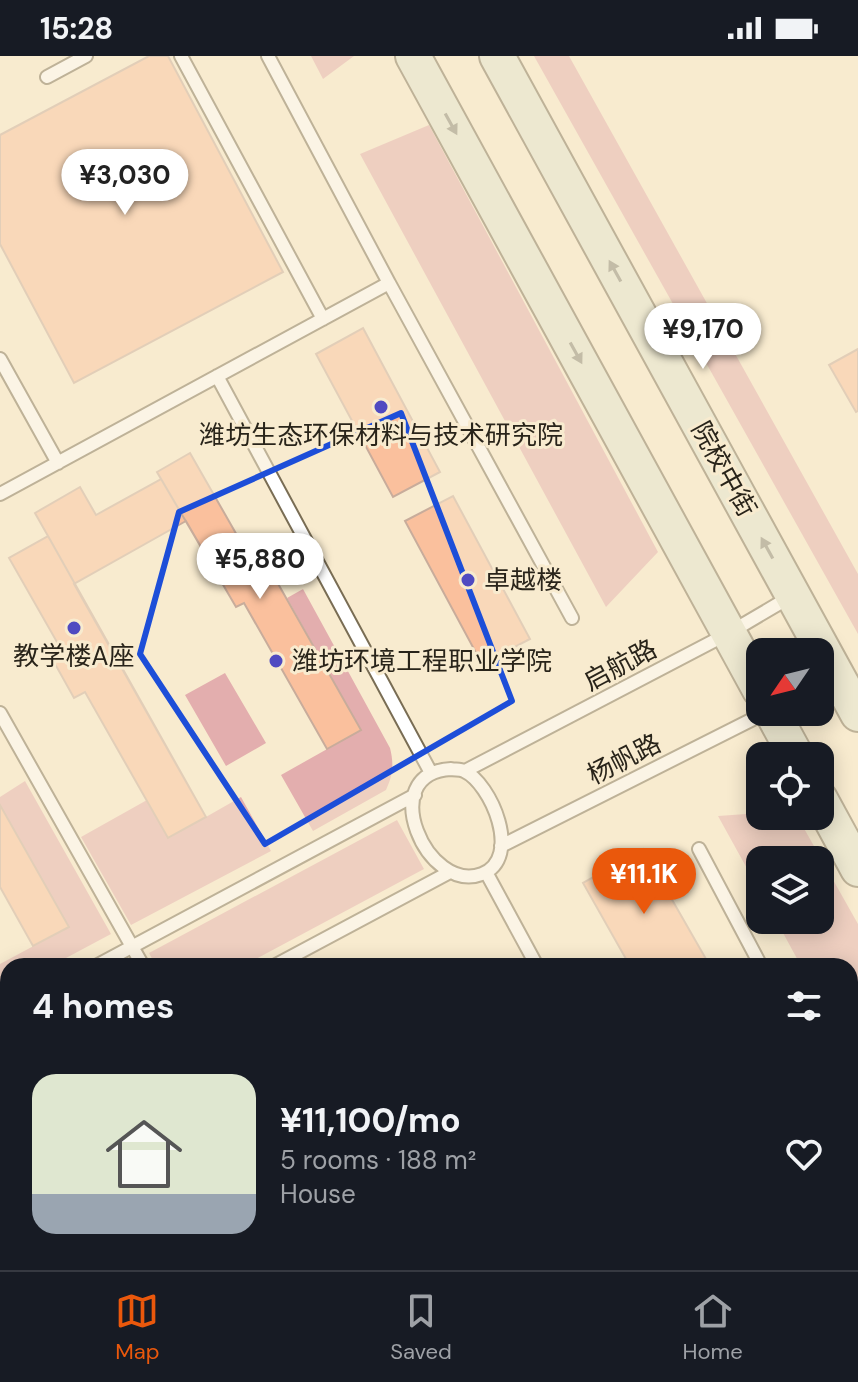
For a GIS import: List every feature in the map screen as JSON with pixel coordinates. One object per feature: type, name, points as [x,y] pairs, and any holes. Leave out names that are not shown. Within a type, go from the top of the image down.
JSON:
[{"type":"main road","points":[[413,56],[746,664]]},
{"type":"main road","name":"院校中街","points":[[497,56],[793,596],[832,676],[858,714]]},
{"type":"main road","points":[[834,825],[858,869]]},
{"type":"lane","points":[[47,77],[86,56]]},
{"type":"lane","points":[[181,56],[323,319]]},
{"type":"lane","points":[[268,56],[572,618]]},
{"type":"lane","points":[[0,494],[389,283]]},
{"type":"lane","points":[[0,359],[58,463]]},
{"type":"lane","points":[[217,376],[431,773]]},
{"type":"lane","name":"启航路","points":[[465,771],[729,633],[793,596]]},
{"type":"lane","points":[[0,713],[138,958]]},
{"type":"lane","name":"杨帆路","points":[[501,846],[746,724]]},
{"type":"lane","points":[[436,770],[465,771],[495,810],[502,830],[501,853],[492,869],[468,876],[450,872],[435,860],[417,833],[411,806],[424,777],[436,770]]},
{"type":"lane","points":[[111,958],[415,795]]},
{"type":"lane","points":[[699,849],[757,958]]},
{"type":"lane","points":[[289,958],[450,872]]},
{"type":"lane","points":[[486,872],[533,958]]},
{"type":"highlighted area","points":[[401,413],[512,701],[265,844],[140,654],[179,512]]},
{"type":"shaded area","points":[[311,56],[354,56],[323,79]]},
{"type":"shaded area","points":[[534,56],[569,56],[858,574],[858,634]]},
{"type":"shaded area","points":[[429,125],[658,552],[606,607],[360,154]]},
{"type":"shaded area","points":[[303,589],[390,748],[392,764],[386,790],[313,831],[281,775],[361,730],[287,598]]},
{"type":"shaded area","points":[[225,673],[266,743],[226,766],[185,695]]},
{"type":"shaded area","points":[[25,781],[111,934],[66,958],[11,958],[69,927],[0,805],[0,797]]},
{"type":"shaded area","points":[[241,797],[271,851],[131,925],[81,837],[147,800],[169,838]]},
{"type":"shaded area","points":[[746,814],[746,830],[805,830],[814,846],[746,846],[746,867],[718,816]]},
{"type":"shaded area","points":[[397,820],[424,869],[258,958],[152,958],[149,953]]},
{"type":"shaded area","points":[[834,882],[858,924],[858,958],[797,958],[784,934],[834,934]]},
{"type":"building","points":[[149,56],[168,56],[283,272],[74,383],[0,244],[0,135]]},
{"type":"building","points":[[363,328],[440,472],[393,497],[316,354]]},
{"type":"building","points":[[858,349],[858,411],[856,412],[829,365]]},
{"type":"building","name":"教学楼A座","points":[[190,453],[250,558],[260,552],[361,730],[327,749],[244,603],[236,607],[186,521],[74,584],[206,817],[168,838],[85,692],[74,698],[50,655],[61,649],[9,558],[48,536],[35,513],[80,487],[96,515],[161,479],[157,472]]},
{"type":"building","points":[[190,453],[250,558],[260,552],[361,730],[327,749],[244,603],[236,607],[157,472]]},
{"type":"building","name":"卓越楼","points":[[453,496],[530,639],[482,664],[405,521]]},
{"type":"building","points":[[48,536],[206,817],[168,838],[85,692],[74,698],[50,655],[61,649],[9,558]]},
{"type":"building","points":[[0,805],[69,927],[33,946],[0,887]]},
{"type":"building","points":[[643,849],[705,958],[625,958],[583,883]]},
{"type":"place","name":"潍坊生态环保材料与技术研究院","points":[[381,407]]},
{"type":"place","name":"卓越楼","points":[[468,580]]},
{"type":"place","name":"教学楼A座","points":[[74,628]]},
{"type":"place","name":"潍坊环境工程职业学院","points":[[276,661]]}]
